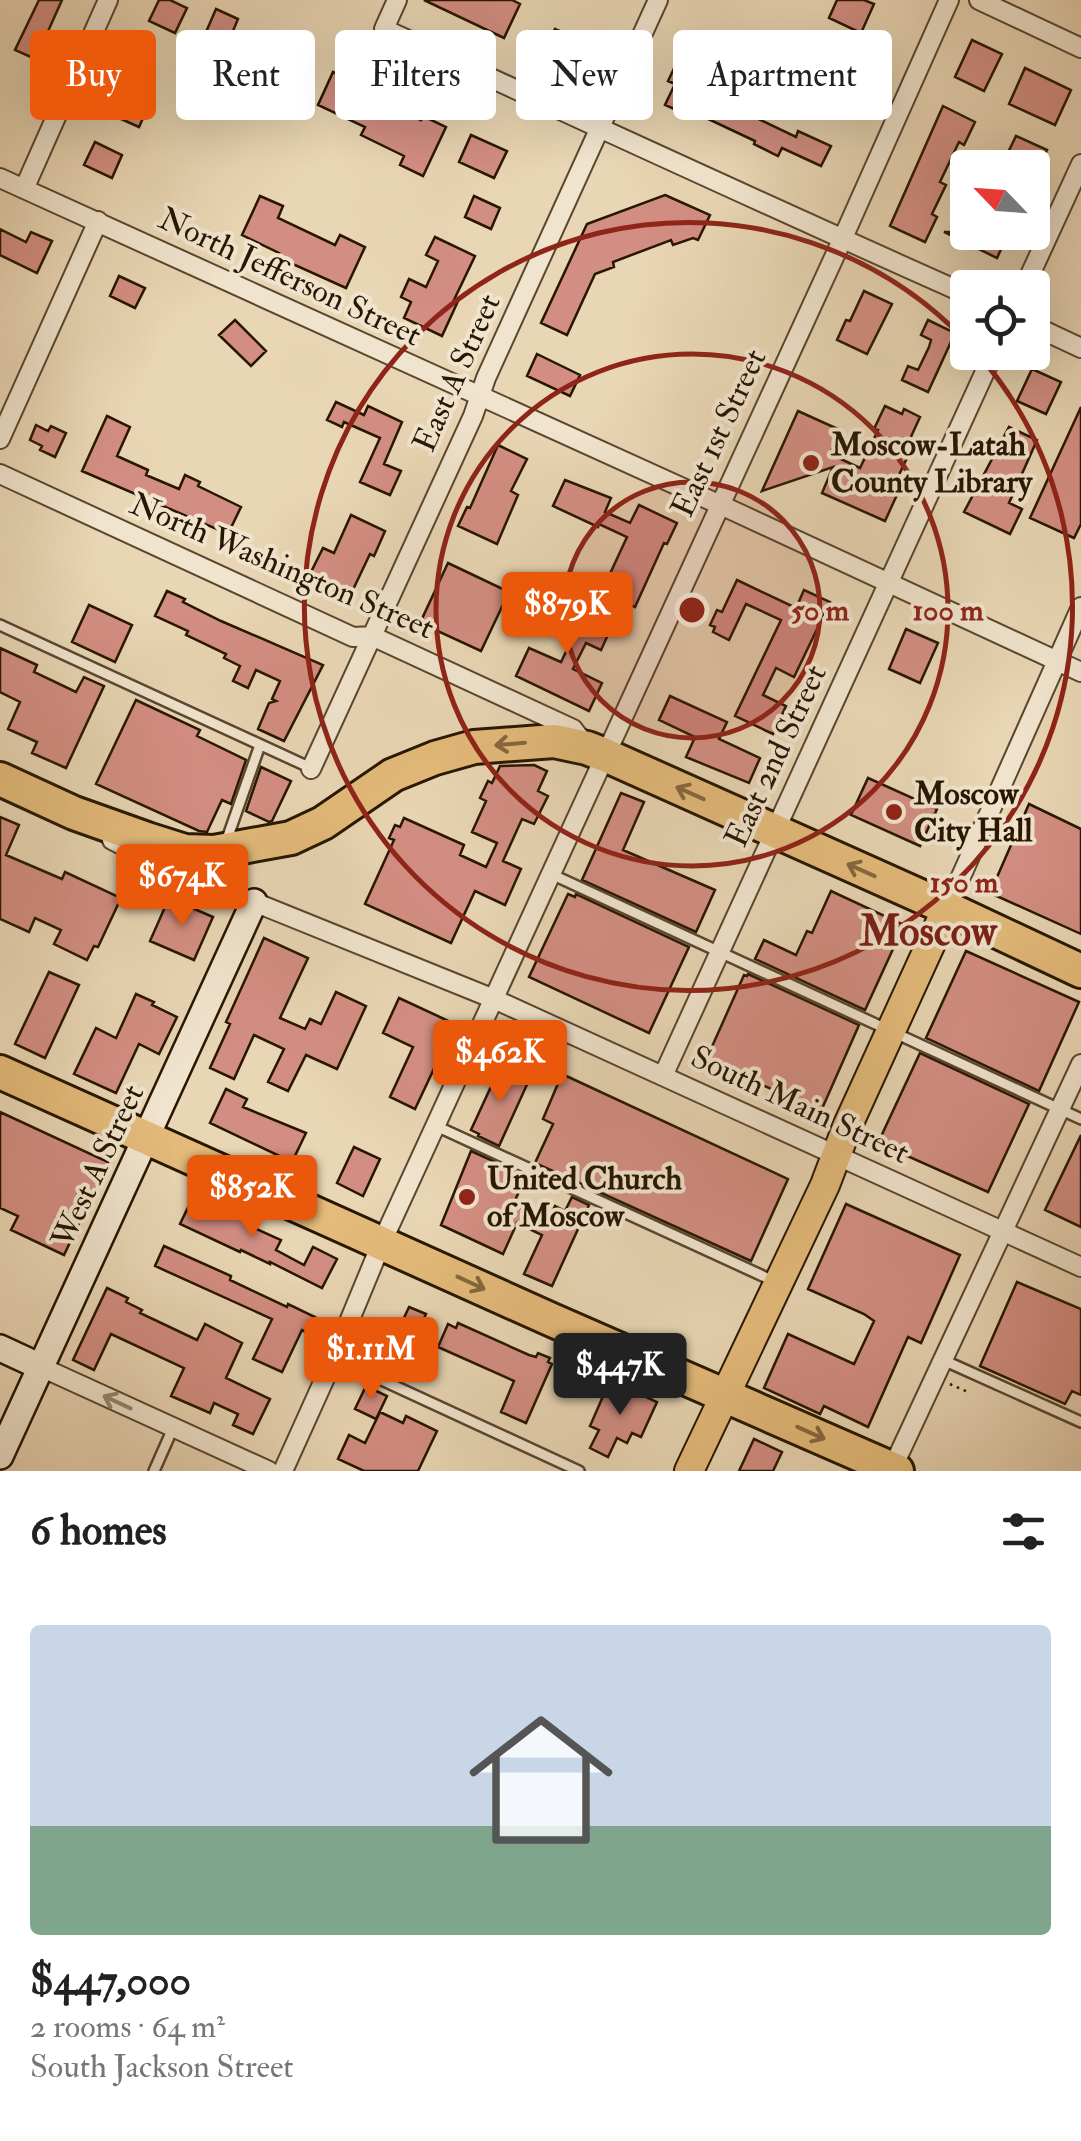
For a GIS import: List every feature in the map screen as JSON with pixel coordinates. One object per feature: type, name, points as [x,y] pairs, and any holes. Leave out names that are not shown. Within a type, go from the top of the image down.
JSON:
[{"type":"highway","points":[[0,779],[74,812],[186,850],[222,852],[291,838],[323,823],[393,776],[435,758],[474,747],[554,740],[596,752],[775,830],[1081,971]]},
{"type":"highway","points":[[0,1072],[894,1470]]},
{"type":"main road","points":[[689,1471],[817,1203],[946,908]]},
{"type":"street","points":[[24,189],[108,0]]},
{"type":"street","points":[[397,0],[384,28],[950,287]]},
{"type":"street","name":"East A Street","points":[[311,769],[658,0]]},
{"type":"street","name":"East 1st Street","points":[[283,1471],[382,1242],[551,874],[596,752],[719,505],[949,0]]},
{"type":"street","points":[[979,0],[1081,48]]},
{"type":"street","points":[[1032,270],[1081,164]]},
{"type":"street","name":"North Jefferson Street","points":[[0,178],[1081,672]]},
{"type":"street","points":[[0,439],[98,222]]},
{"type":"street","points":[[1050,333],[1081,348]]},
{"type":"street","name":"East 2nd Street","points":[[662,1076],[986,370]]},
{"type":"street","name":"North Washington Street","points":[[0,474],[354,637],[372,636],[574,729],[596,752]]},
{"type":"street","points":[[946,908],[1081,607]]},
{"type":"street","name":"South Main Street","points":[[74,812],[118,844],[211,889],[254,902],[494,999],[1081,1267]]},
{"type":"street","name":"West A Street","points":[[0,1456],[254,902]]},
{"type":"street","points":[[894,1470],[1081,1064]]},
{"type":"street","points":[[0,1348],[269,1471]]},
{"type":"lane","points":[[0,625],[311,769]]},
{"type":"lane","points":[[222,852],[260,746]]},
{"type":"lane","points":[[551,874],[1081,1119]]},
{"type":"lane","points":[[436,1126],[779,1283]]},
{"type":"lane","points":[[334,1358],[579,1471]]},
{"type":"lane","points":[[938,1369],[1081,1422]]},
{"type":"lane","points":[[154,1471],[173,1428]]},
{"type":"path","points":[[938,1369],[970,1393]]},
{"type":"building","points":[[39,0],[62,0],[49,30],[30,30],[30,57],[15,50]]},
{"type":"building","points":[[159,0],[170,0],[187,8],[175,33],[149,21]]},
{"type":"building","points":[[424,0],[512,0],[520,4],[504,38],[496,30],[487,30]]},
{"type":"building","points":[[837,0],[874,4],[862,30],[829,18]]},
{"type":"building","points":[[216,9],[238,19],[233,30],[207,30]]},
{"type":"building","points":[[972,40],[1002,54],[984,91],[955,77]]},
{"type":"building","points":[[1025,68],[1071,90],[1055,125],[1009,104]]},
{"type":"building","points":[[333,72],[335,73],[335,113],[318,105]]},
{"type":"building","points":[[673,88],[673,109],[665,105]]},
{"type":"building","points":[[943,106],[975,122],[964,145],[959,142],[955,150],[950,150],[950,161],[940,182],[946,185],[932,214],[937,217],[925,242],[890,226]]},
{"type":"building","points":[[123,120],[142,120],[139,127]]},
{"type":"building","points":[[350,120],[431,120],[446,127],[423,176],[400,165],[404,156],[361,135],[365,127]]},
{"type":"building","points":[[710,120],[761,120],[796,137],[798,131],[831,146],[821,166],[782,148],[778,156],[754,144],[755,141]]},
{"type":"building","points":[[471,135],[507,151],[494,178],[459,162]]},
{"type":"building","points":[[1016,136],[1047,150],[1009,150]]},
{"type":"building","points":[[95,142],[122,155],[112,178],[84,165]]},
{"type":"building","points":[[665,195],[710,215],[698,240],[673,245],[671,240],[613,262],[614,267],[595,274],[567,335],[541,323],[587,224]]},
{"type":"building","points":[[260,196],[283,206],[278,218],[335,245],[340,235],[365,247],[346,288],[277,257],[279,253],[242,235]]},
{"type":"building","points":[[474,196],[500,208],[491,229],[465,217]]},
{"type":"building","points":[[0,229],[26,242],[31,232],[52,241],[37,273],[0,255]]},
{"type":"building","points":[[435,237],[475,256],[442,336],[404,318],[411,302],[401,297],[409,279],[426,287],[438,261],[426,255]]},
{"type":"building","points":[[981,250],[1001,250],[997,258]]},
{"type":"building","points":[[119,276],[145,288],[135,308],[110,296]]},
{"type":"building","points":[[864,291],[892,304],[867,354],[837,340]]},
{"type":"building","points":[[235,320],[266,351],[251,366],[219,335]]},
{"type":"building","points":[[928,320],[950,331],[950,344],[928,392],[902,380],[908,366],[918,370],[929,347],[931,340],[921,335]]},
{"type":"building","points":[[537,354],[580,375],[570,396],[527,376]]},
{"type":"building","points":[[1032,370],[1061,382],[1046,414],[1017,401]]},
{"type":"building","points":[[336,402],[364,415],[368,406],[402,422],[384,464],[401,471],[390,495],[360,482],[380,438],[344,422],[342,427],[327,420]]},
{"type":"building","name":"Moscow-Latah County Library","points":[[885,406],[920,417],[895,483],[901,486],[885,521],[822,493],[833,467],[762,491],[798,411],[840,430],[830,454],[860,468]]},
{"type":"building","points":[[1081,407],[1081,524],[1074,538],[1030,518]]},
{"type":"building","points":[[107,416],[130,427],[117,456],[148,470],[146,475],[179,489],[185,475],[200,482],[198,486],[241,507],[228,534],[82,471]]},
{"type":"building","points":[[36,425],[66,433],[55,457],[30,440]]},
{"type":"building","points":[[1009,427],[1037,440],[1009,503],[1022,509],[1010,534],[964,512]]},
{"type":"building","points":[[498,445],[527,459],[511,491],[518,495],[497,544],[458,526]]},
{"type":"building","points":[[565,480],[611,498],[605,512],[630,523],[639,505],[677,523],[635,607],[602,591],[627,537],[553,506]]},
{"type":"building","points":[[351,515],[385,531],[349,598],[308,578],[323,548],[334,553]]},
{"type":"building","points":[[448,563],[509,592],[481,651],[420,623]]},
{"type":"building","points":[[737,580],[796,608],[804,590],[830,602],[794,677],[776,668],[763,695],[786,706],[773,734],[735,716],[781,620],[746,604],[729,640],[713,632],[715,627],[710,625],[717,610],[722,612]]},
{"type":"building","points":[[167,591],[221,621],[323,665],[284,741],[258,729],[269,703],[276,701],[272,699],[280,681],[256,670],[248,688],[233,681],[240,666],[224,658],[226,654],[155,616]]},
{"type":"building","points":[[545,597],[612,626],[601,650],[586,643],[573,669],[602,683],[589,711],[516,676],[529,648],[561,662],[573,637],[566,633],[569,626],[538,613]]},
{"type":"building","points":[[89,605],[132,625],[115,662],[72,642]]},
{"type":"building","points":[[906,629],[938,643],[920,683],[889,669]]},
{"type":"building","points":[[0,648],[37,665],[34,672],[76,692],[84,677],[104,686],[66,768],[32,753],[37,742],[8,729],[20,702],[0,692]]},
{"type":"building","points":[[670,696],[727,722],[719,739],[760,758],[749,783],[686,757],[695,737],[659,720]]},
{"type":"building","points":[[136,700],[200,730],[197,736],[246,760],[231,804],[222,800],[207,832],[96,784]]},
{"type":"building","points":[[534,765],[547,771],[538,791],[548,796],[534,824],[522,819],[503,861],[521,869],[505,905],[475,891],[451,943],[365,904],[394,840],[389,838],[404,818],[464,845],[460,855],[486,867],[497,843],[472,832],[486,801],[480,798],[488,781],[492,783],[500,766]]},
{"type":"building","points":[[261,767],[291,781],[269,822],[246,811]]},
{"type":"building","name":"Moscow City Hall","points":[[868,778],[937,809],[920,846],[851,815]]},
{"type":"building","points":[[621,793],[644,802],[623,850],[715,890],[696,932],[582,880]]},
{"type":"building","points":[[1029,804],[1081,829],[1081,934],[990,893]]},
{"type":"building","points":[[0,817],[19,825],[6,855],[62,879],[65,872],[121,898],[98,947],[94,946],[87,960],[54,944],[61,930],[35,918],[29,932],[0,919]]},
{"type":"building","points":[[831,891],[904,925],[865,1010],[755,959],[764,940],[796,955],[807,931],[812,933]]},
{"type":"building","points":[[568,894],[576,894],[689,947],[649,1033],[529,977]]},
{"type":"building","points":[[169,898],[213,917],[194,960],[150,941]]},
{"type":"building","points":[[264,938],[308,958],[280,1018],[305,1029],[310,1019],[321,1024],[336,992],[366,1006],[337,1069],[306,1055],[288,1091],[268,1082],[284,1049],[254,1035],[234,1079],[210,1068]]},
{"type":"building","points":[[966,951],[1079,1002],[1039,1091],[926,1038]]},
{"type":"building","points":[[49,972],[79,985],[45,1058],[15,1044]]},
{"type":"building","points":[[744,975],[859,1025],[821,1111],[706,1060]]},
{"type":"building","points":[[136,994],[177,1017],[159,1054],[139,1044],[116,1093],[74,1074],[96,1028],[116,1038]]},
{"type":"building","points":[[399,998],[455,1024],[415,1109],[390,1097],[413,1047],[383,1033]]},
{"type":"building","points":[[920,1053],[1029,1104],[988,1192],[878,1143]]},
{"type":"building","points":[[501,1065],[530,1078],[499,1146],[471,1130]]},
{"type":"building","points":[[562,1074],[788,1179],[751,1261],[535,1163],[553,1124],[543,1119]]},
{"type":"building","points":[[226,1089],[247,1099],[243,1107],[306,1133],[292,1162],[210,1123]]},
{"type":"building","points":[[0,1112],[108,1162],[64,1255],[11,1230],[18,1216],[0,1208]]},
{"type":"building","points":[[1081,1135],[1081,1227],[1045,1210]]},
{"type":"building","points":[[354,1147],[380,1159],[363,1196],[337,1183]]},
{"type":"building","points":[[471,1151],[526,1176],[513,1205],[548,1221],[555,1206],[565,1211],[572,1197],[589,1205],[552,1286],[524,1274],[542,1235],[517,1223],[503,1254],[441,1225]]},
{"type":"building","points":[[195,1193],[255,1222],[252,1227],[281,1240],[276,1250],[304,1265],[313,1247],[337,1259],[322,1288],[180,1224]]},
{"type":"building","points":[[846,1204],[960,1255],[921,1343],[908,1337],[868,1427],[824,1406],[820,1414],[764,1388],[788,1334],[854,1364],[874,1321],[808,1289]]},
{"type":"building","points":[[164,1246],[315,1317],[307,1333],[302,1330],[282,1372],[253,1359],[272,1319],[155,1266]]},
{"type":"building","points":[[1017,1282],[1081,1309],[1081,1395],[1072,1391],[1065,1404],[980,1366]]},
{"type":"building","points":[[107,1288],[128,1298],[126,1302],[142,1310],[140,1313],[197,1340],[205,1324],[242,1343],[226,1378],[270,1399],[253,1434],[233,1425],[238,1414],[214,1403],[210,1413],[171,1396],[184,1368],[111,1334],[94,1370],[73,1360]]},
{"type":"building","points":[[409,1307],[426,1314],[399,1370],[383,1363]]},
{"type":"building","points":[[458,1323],[529,1355],[536,1357],[538,1353],[550,1358],[548,1362],[552,1364],[526,1423],[501,1412],[514,1381],[438,1347],[448,1324],[456,1328]]},
{"type":"building","points":[[616,1383],[657,1402],[641,1437],[632,1433],[627,1443],[617,1438],[608,1457],[590,1448],[599,1430],[590,1426],[604,1394],[610,1397]]},
{"type":"building","points":[[366,1386],[387,1396],[376,1419],[355,1409]]},
{"type":"building","points":[[380,1412],[403,1423],[406,1416],[437,1431],[418,1471],[364,1471],[338,1459],[349,1435],[365,1443]]},
{"type":"building","points":[[754,1439],[782,1452],[773,1471],[739,1471]]},
{"type":"place","name":"Moscow-Latah County Library","points":[[811,463]]},
{"type":"place","name":"Moscow City Hall","points":[[894,812]]},
{"type":"place","name":"United Church of Moscow","points":[[467,1197]]},
{"type":"district","name":"Moscow","points":[[928,932]]}]
